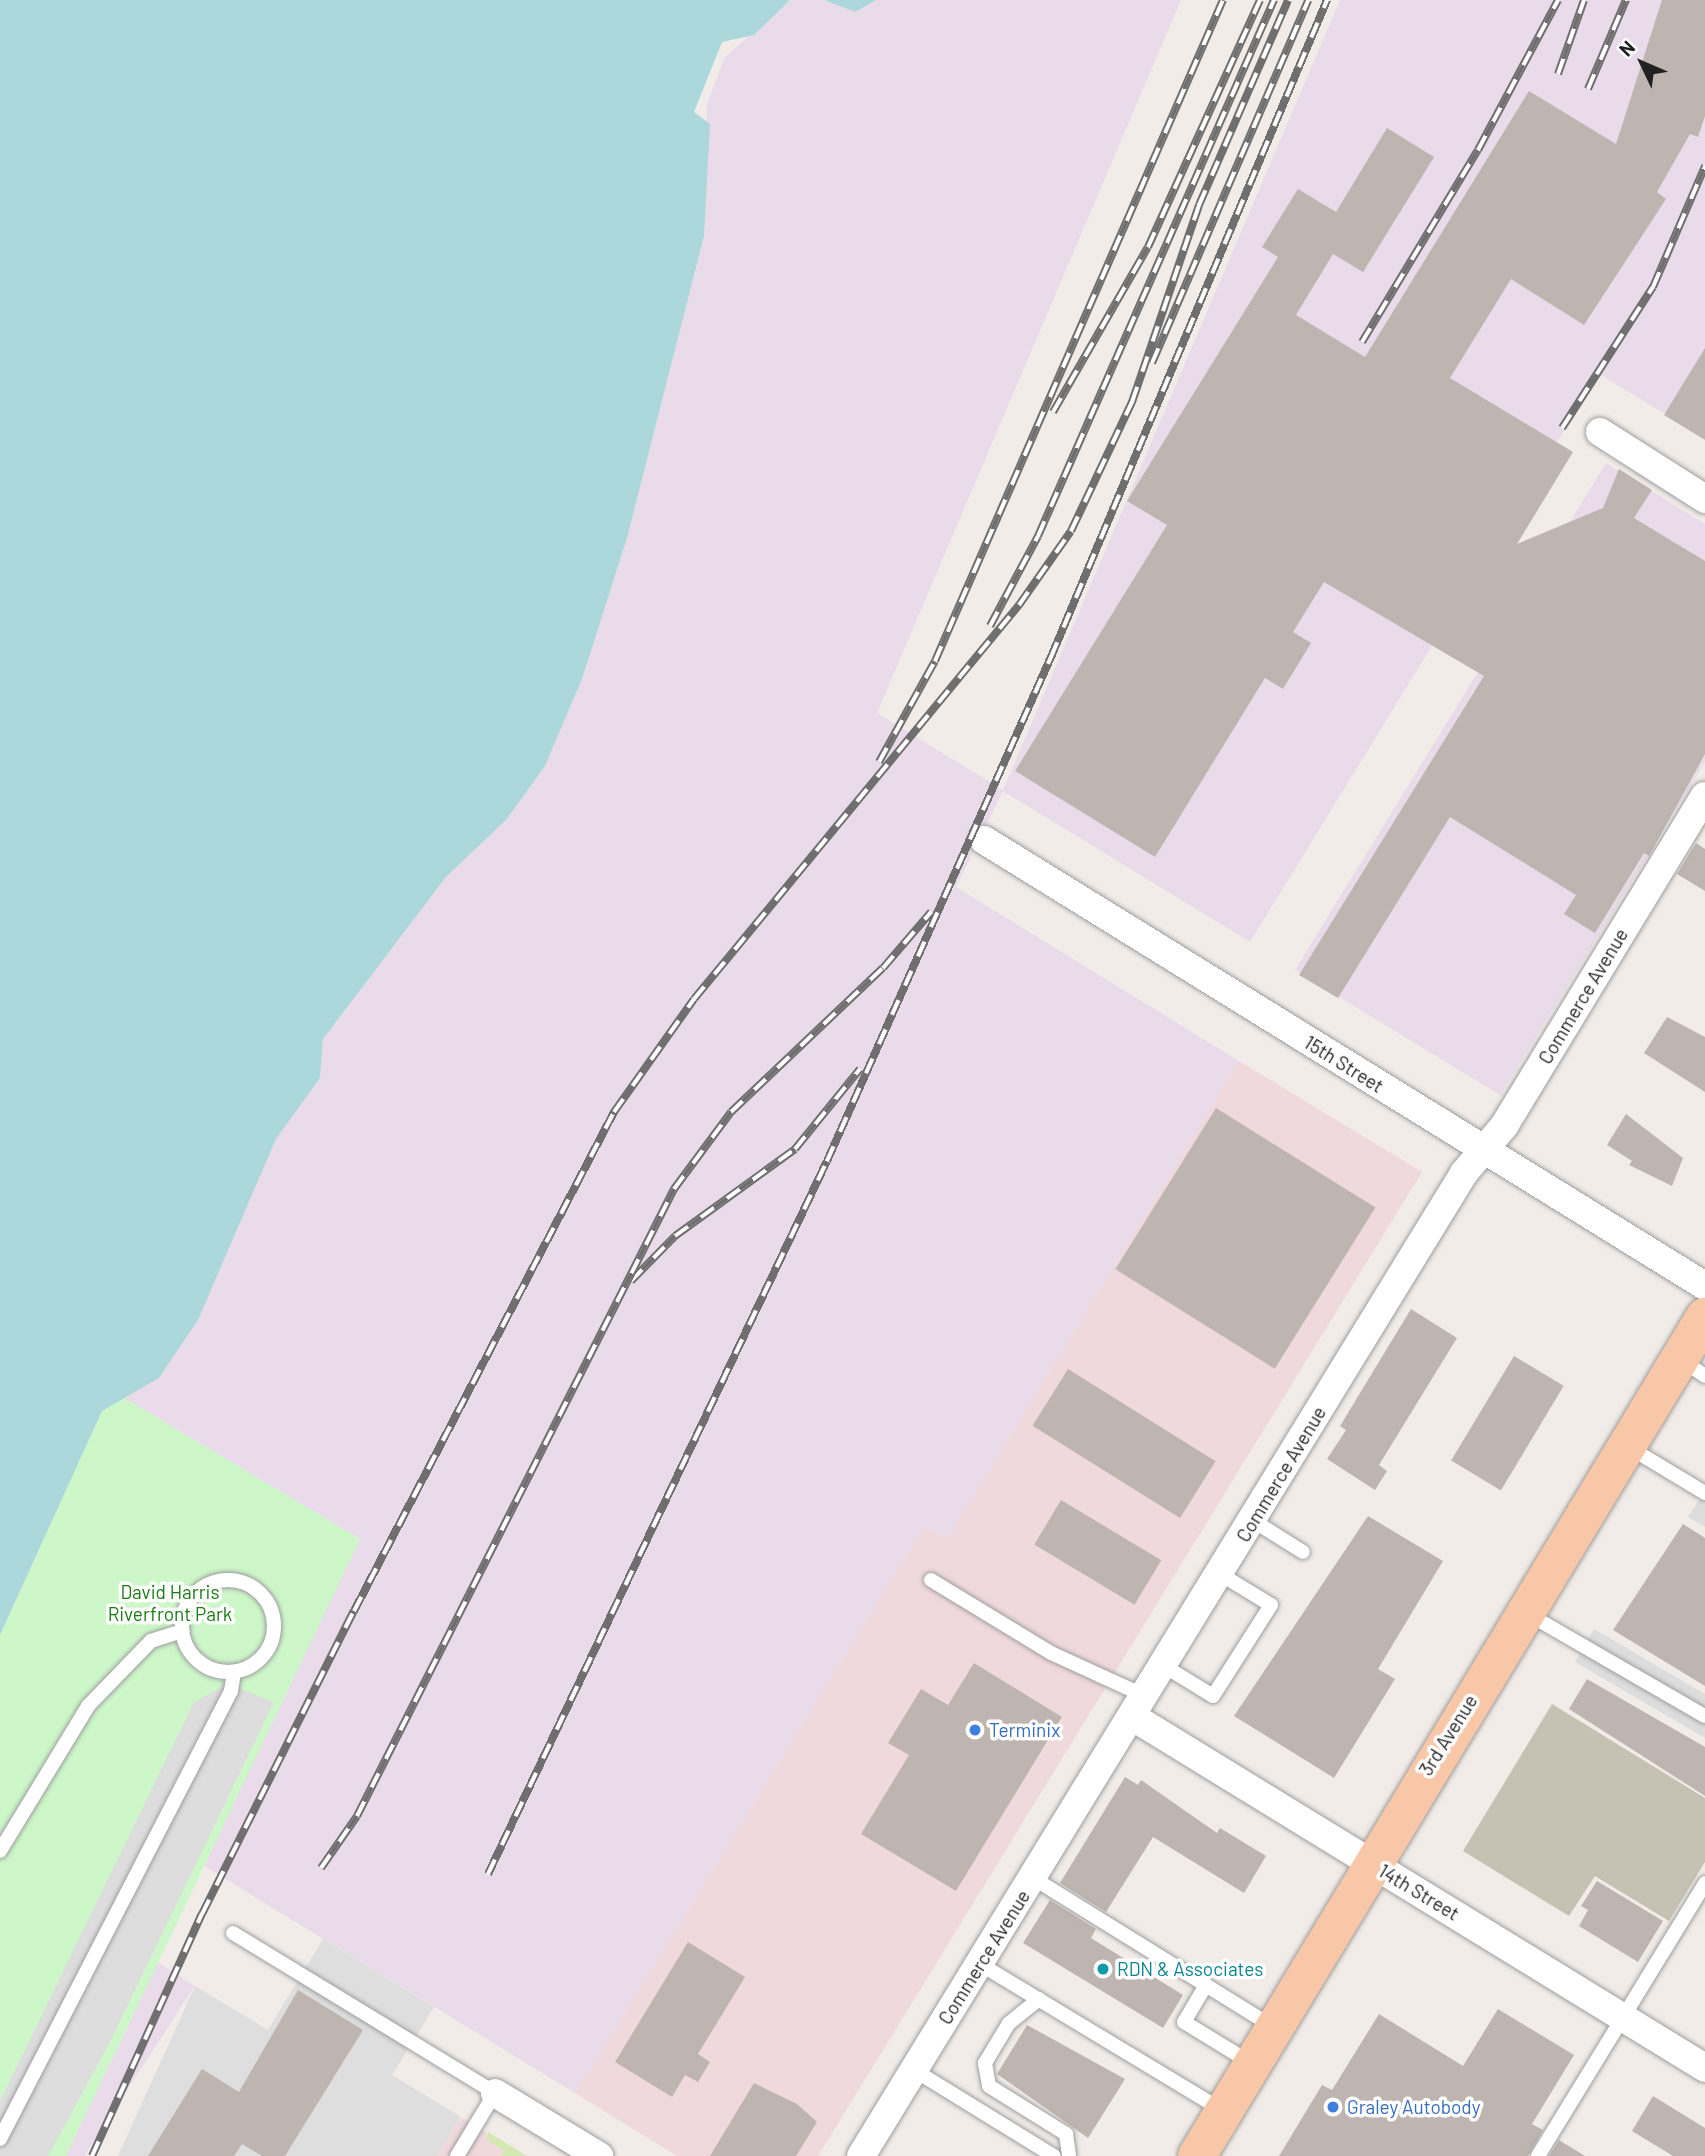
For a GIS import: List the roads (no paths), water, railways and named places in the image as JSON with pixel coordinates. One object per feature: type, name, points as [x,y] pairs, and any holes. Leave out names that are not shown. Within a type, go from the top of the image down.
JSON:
[{"type":"main road","name":"3rd Avenue","points":[[1197,2156],[1371,1863],[1626,1446],[1692,1367],[1705,1317]]},
{"type":"street","points":[[1600,432],[1705,499]]},
{"type":"street","name":"Commerce Avenue","points":[[861,2156],[1252,1520],[1705,796]]},
{"type":"street","name":"15th Street","points":[[984,840],[1705,1286]]},
{"type":"street","name":"14th Street","points":[[1139,1706],[1371,1863],[1705,2068]]},
{"type":"street","points":[[495,2093],[599,2156]]},
{"type":"lane","points":[[1626,1446],[1705,1493]]},
{"type":"lane","points":[[1252,1520],[1303,1552]]},
{"type":"lane","points":[[1164,1666],[1213,1696],[1271,1605],[1220,1574]]},
{"type":"lane","points":[[234,1580],[250,1585],[267,1602],[275,1625],[263,1657],[234,1672],[194,1657],[182,1631],[190,1599],[202,1588],[234,1580]]},
{"type":"lane","points":[[931,1580],[1139,1706]]},
{"type":"lane","points":[[1524,1611],[1705,1716]]},
{"type":"lane","points":[[0,1851],[88,1706],[150,1642],[182,1631]]},
{"type":"lane","points":[[0,2139],[231,1691],[234,1672]]},
{"type":"lane","points":[[1033,1878],[1273,2027]]},
{"type":"lane","points":[[1538,2156],[1705,1883]]},
{"type":"lane","points":[[233,1933],[495,2093],[457,2156]]},
{"type":"lane","points":[[980,1964],[1223,2111]]},
{"type":"lane","points":[[1206,1985],[1184,2021],[1252,2063]]},
{"type":"lane","points":[[1039,1999],[1009,2023],[985,2063],[989,2086],[1066,2134],[1069,2156]]},
{"type":"lane","points":[[914,2070],[1054,2156]]},
{"type":"water","points":[[0,0],[790,0],[754,35],[722,42],[694,112],[710,124],[704,236],[627,538],[582,679],[545,766],[506,820],[446,877],[323,1039],[320,1078],[276,1139],[198,1320],[159,1378],[102,1411],[0,1635]]},
{"type":"water","points":[[824,0],[876,0],[855,12]]},
{"type":"railway","points":[[879,762],[935,661],[1223,0]]},
{"type":"railway","points":[[1053,412],[1148,247],[1260,0]]},
{"type":"railway","points":[[990,626],[1038,536],[1274,0]]},
{"type":"railway","points":[[92,2156],[202,1914],[354,1611],[614,1112],[694,999],[1019,605],[1071,531],[1132,402],[1199,205],[1288,0]]},
{"type":"railway","points":[[1152,363],[1308,0]]},
{"type":"railway","points":[[488,1874],[827,1161],[1051,657],[1327,0]]},
{"type":"railway","points":[[1362,342],[1478,150],[1558,0]]},
{"type":"railway","points":[[1558,74],[1584,0]]},
{"type":"railway","points":[[1588,89],[1626,0]]},
{"type":"railway","points":[[1562,428],[1653,287],[1705,166]]},
{"type":"railway","points":[[321,1868],[357,1816],[674,1189],[731,1112],[883,968],[931,912]]},
{"type":"railway","points":[[631,1281],[675,1236],[795,1149],[860,1069]]},
{"type":"place","name":"Terminix","points":[[975,1730]]},
{"type":"place","name":"RDN & Associates","points":[[1103,1969]]},
{"type":"place","name":"Graley Autobody","points":[[1333,2107]]},
{"type":"park label","name":"David Harris Riverfront Park","points":[[170,1603]]}]
